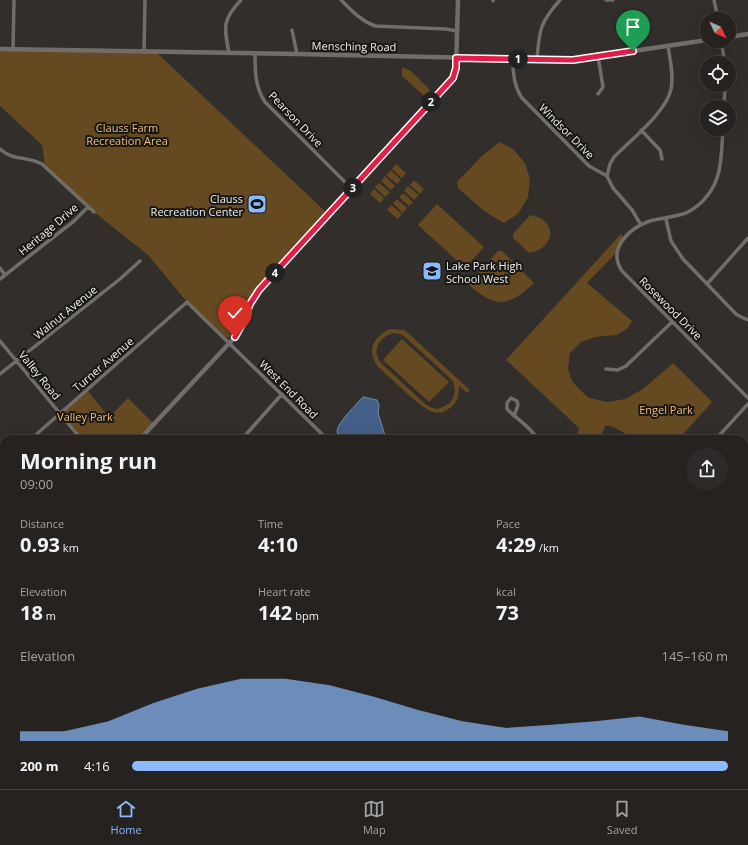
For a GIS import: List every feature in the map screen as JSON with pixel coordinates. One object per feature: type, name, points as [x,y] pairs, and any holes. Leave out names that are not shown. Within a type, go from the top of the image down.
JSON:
[{"type":"street","points":[[12,50],[14,0]]},
{"type":"street","points":[[144,0],[144,52]]},
{"type":"street","points":[[229,53],[226,38],[226,20],[231,10],[241,0]]},
{"type":"street","points":[[341,0],[358,17],[376,26],[446,29],[457,31]]},
{"type":"street","points":[[144,435],[230,344],[240,330],[250,304],[259,290],[453,78],[456,68],[458,0]]},
{"type":"street","points":[[537,59],[538,39],[542,25],[548,14],[560,0]]},
{"type":"street","points":[[606,0],[613,0]]},
{"type":"street","points":[[714,0],[717,12]]},
{"type":"street","points":[[292,30],[297,54]]},
{"type":"street","points":[[736,36],[748,34]]},
{"type":"street","name":"Mensching Road","points":[[0,49],[573,60],[700,41]]},
{"type":"street","points":[[607,176],[610,164],[614,157],[661,109],[668,97],[671,90],[672,75],[668,46]]},
{"type":"street","name":"Pearson Drive","points":[[255,54],[257,86],[266,104],[348,185]]},
{"type":"street","points":[[598,56],[603,88],[598,94]]},
{"type":"street","name":"Windsor Drive","points":[[513,59],[513,75],[517,89],[522,98],[589,166],[607,176],[613,188],[632,210],[641,225]]},
{"type":"street","points":[[641,130],[660,150],[662,159]]},
{"type":"street","points":[[641,225],[651,221],[685,213],[703,201],[712,189],[720,171],[722,136]]},
{"type":"street","points":[[0,149],[13,157],[32,160],[42,164],[94,212]]},
{"type":"street","name":"Heritage Drive","points":[[0,279],[74,221],[88,206]]},
{"type":"street","points":[[666,218],[672,241],[676,251],[682,259],[736,314],[741,318],[748,320]]},
{"type":"street","name":"Rosewood Drive","points":[[641,225],[628,235],[619,246],[617,252],[619,265],[622,271],[748,398]]},
{"type":"street","points":[[707,284],[748,238]]},
{"type":"street","name":"Walnut Avenue","points":[[0,374],[120,279],[140,261]]},
{"type":"street","points":[[0,268],[5,275]]},
{"type":"street","name":"West End Road","points":[[187,302],[323,435]]},
{"type":"street","name":"Turner Avenue","points":[[36,435],[187,302]]},
{"type":"street","points":[[606,369],[618,370],[626,366],[672,322]]},
{"type":"street","name":"Valley Road","points":[[0,341],[78,435]]},
{"type":"street","points":[[246,435],[282,394]]},
{"type":"street","points":[[514,416],[518,405],[517,401],[511,398],[508,400],[506,406],[514,416],[535,435]]},
{"type":"street","points":[[720,435],[748,404]]},
{"type":"green space","name":"Clauss Farm Recreation Area","points":[[0,49],[156,52],[329,215],[259,290],[244,321],[228,338],[187,302],[148,255],[94,212],[45,167],[42,145],[0,106]]},
{"type":"green space","points":[[402,67],[411,71],[429,89],[429,92],[425,97],[402,76]]},
{"type":"green space","points":[[500,142],[513,149],[525,163],[530,179],[528,197],[518,214],[504,223],[484,211],[458,188],[457,182],[482,156]]},
{"type":"green space","points":[[396,164],[406,173],[402,178],[392,169]]},
{"type":"green space","points":[[391,170],[401,180],[397,184],[386,175]]},
{"type":"green space","points":[[385,176],[395,186],[391,190],[381,181]]},
{"type":"green space","points":[[414,180],[424,189],[420,194],[410,185]]},
{"type":"green space","points":[[379,183],[390,192],[385,197],[375,187]]},
{"type":"green space","points":[[408,186],[419,195],[414,200],[404,191]]},
{"type":"green space","points":[[374,189],[384,198],[380,203],[370,194]]},
{"type":"green space","points":[[403,193],[413,202],[409,206],[399,197]]},
{"type":"green space","points":[[397,199],[407,208],[403,213],[393,203]]},
{"type":"green space","points":[[437,204],[484,247],[465,268],[418,225]]},
{"type":"green space","points":[[391,205],[402,214],[398,219],[387,210]]},
{"type":"green space","points":[[530,215],[542,219],[547,224],[550,230],[550,235],[546,245],[541,249],[529,253],[513,238],[513,234]]},
{"type":"green space","name":"Engel Park","points":[[621,234],[624,238],[617,252],[587,283],[632,321],[627,329],[617,335],[595,337],[581,342],[570,353],[568,369],[572,381],[589,398],[608,402],[625,399],[643,389],[673,363],[712,402],[683,435],[628,435],[606,425],[601,435],[577,435],[579,428],[506,360]]},
{"type":"green space","points":[[498,251],[502,251],[534,283],[525,291],[509,301],[493,301],[477,292],[468,284]]},
{"type":"green space","points":[[390,329],[404,330],[470,390],[467,393],[459,386],[456,401],[453,406],[446,411],[437,413],[428,410],[405,392],[378,367],[374,361],[372,355],[373,345],[379,336]],"holes":[[[394,333],[404,336],[453,381],[455,390],[450,403],[437,409],[430,407],[381,363],[377,353],[378,345],[389,335]]]},
{"type":"green space","points":[[402,339],[449,382],[429,402],[383,360]]},
{"type":"green space","name":"Valley Park","points":[[87,390],[109,417],[128,398],[154,424],[144,435],[78,435],[60,414]]},
{"type":"water","points":[[363,397],[377,400],[379,405],[378,413],[385,435],[339,435],[337,431],[338,427],[348,413]]},
{"type":"place","name":"Clauss Recreation Center","points":[[257,204]]},
{"type":"place","name":"Lake Park High School West","points":[[432,271]]},
{"type":"route","points":[[235,337],[240,330],[250,304],[259,290],[453,78],[456,68],[456,58],[573,60],[633,51]]}]
